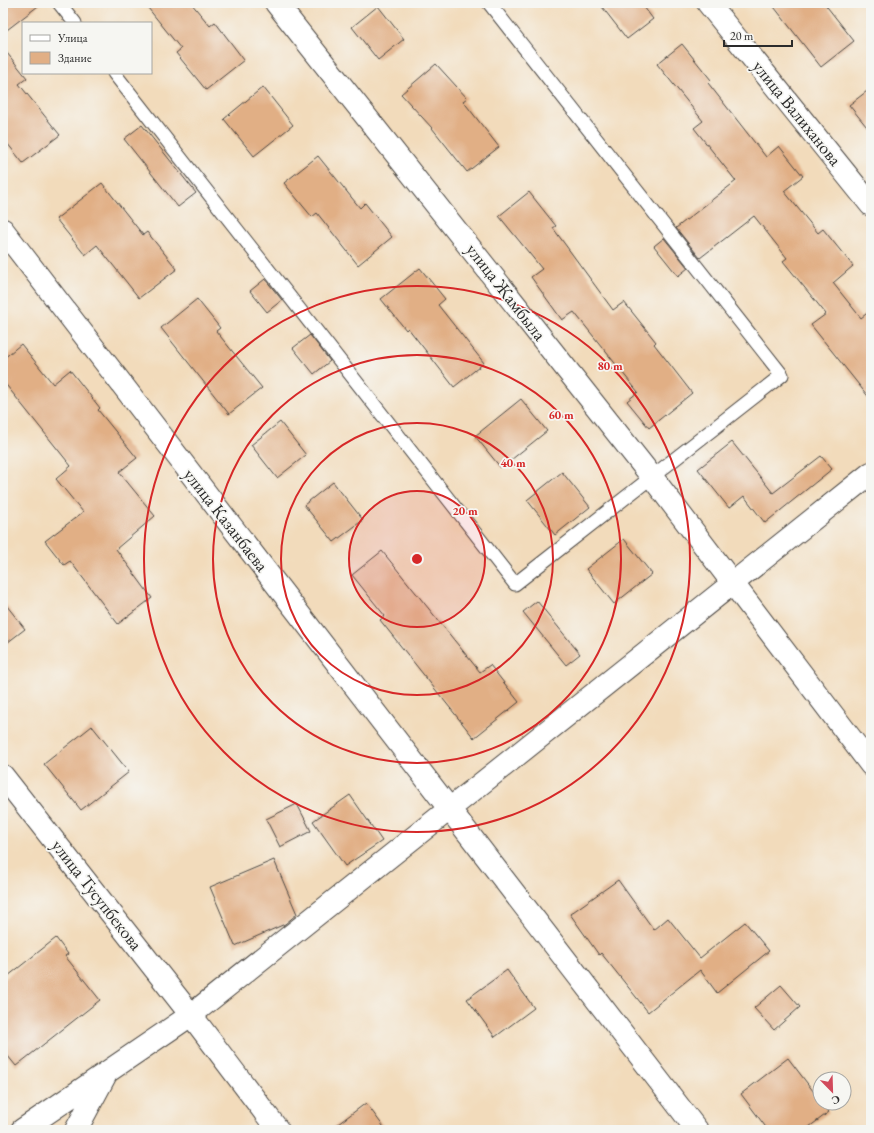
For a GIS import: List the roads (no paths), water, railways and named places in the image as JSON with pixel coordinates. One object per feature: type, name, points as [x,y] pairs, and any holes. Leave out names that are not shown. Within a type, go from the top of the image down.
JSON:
[{"type":"street","name":"улица Жамбыла","points":[[276,3],[652,477],[871,765]]},
{"type":"street","name":"улица Валиханова","points":[[708,3],[871,205]]},
{"type":"street","name":"улица Казанбаева","points":[[3,230],[697,1130]]},
{"type":"street","points":[[22,1130],[191,1015],[871,473]]},
{"type":"street","name":"улица Тусупбекова","points":[[3,776],[191,1015],[278,1130]]},
{"type":"street","points":[[76,1130],[107,1072]]},
{"type":"lane","points":[[59,3],[74,22]]},
{"type":"lane","points":[[115,74],[515,584],[782,375],[489,3]]}]
